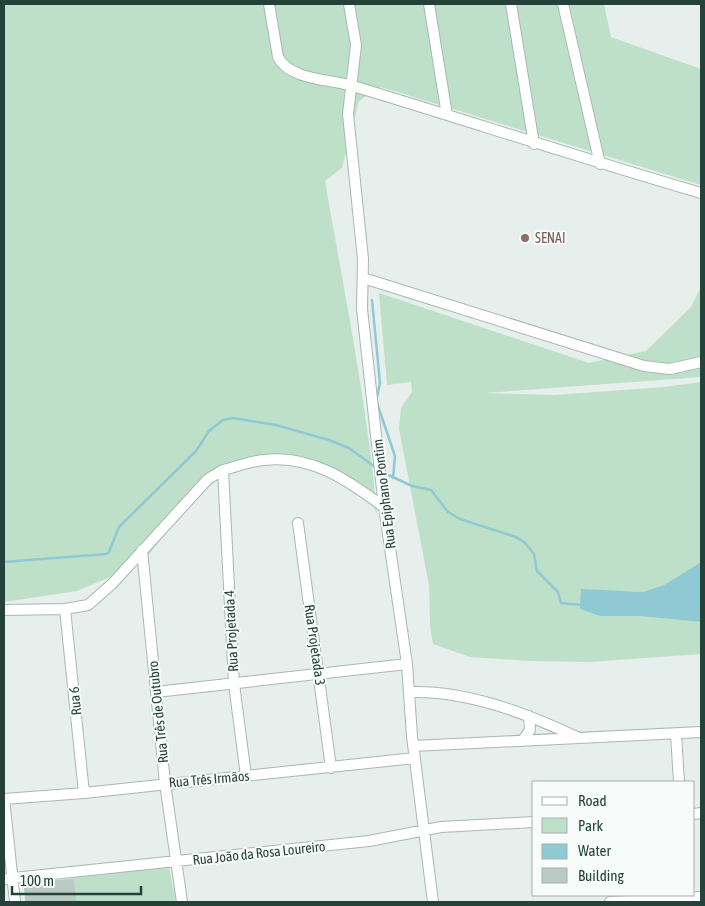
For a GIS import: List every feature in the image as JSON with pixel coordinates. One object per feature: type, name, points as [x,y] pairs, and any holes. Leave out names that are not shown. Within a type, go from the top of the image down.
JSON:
[{"type":"street","points":[[269,4],[278,57],[281,63],[298,73],[350,85],[534,144],[701,193]]},
{"type":"street","name":"Rua Epiphano Pontim","points":[[349,4],[356,45],[348,114],[362,259],[362,309],[384,507],[407,664],[413,746],[433,902]]},
{"type":"street","points":[[429,4],[447,115]]},
{"type":"street","points":[[511,4],[534,144]]},
{"type":"street","points":[[563,4],[600,164]]},
{"type":"street","points":[[362,278],[644,366],[670,369],[701,362]]},
{"type":"street","points":[[4,610],[81,608],[93,602],[208,479],[223,470],[265,460],[302,462],[320,467],[349,483],[384,507]]},
{"type":"street","name":"Rua Projetada 4","points":[[223,470],[222,485],[234,684],[246,776]]},
{"type":"street","name":"Rua Projetada 3","points":[[298,523],[320,675],[331,768]]},
{"type":"street","name":"Rua Três de Outubro","points":[[142,550],[165,783],[182,902]]},
{"type":"street","name":"Rua 6","points":[[65,609],[84,793]]},
{"type":"street","points":[[156,692],[407,664]]},
{"type":"street","points":[[409,692],[451,693],[529,716],[578,737]]},
{"type":"street","points":[[523,740],[530,730],[529,716]]},
{"type":"street","points":[[413,746],[701,732]]},
{"type":"street","points":[[676,734],[679,781]]},
{"type":"street","name":"Rua Três Irmãos","points":[[4,799],[84,793],[415,758]]},
{"type":"street","points":[[4,799],[8,879],[15,902]]},
{"type":"street","name":"Rua João da Rosa Loureiro","points":[[8,879],[369,841],[462,825],[532,822]]},
{"type":"street","points":[[610,902],[701,897]]},
{"type":"green space","points":[[4,4],[604,4],[611,37],[701,69],[701,185],[381,87],[359,101],[342,168],[325,181],[361,388],[377,514],[364,488],[283,457],[226,473],[196,496],[141,564],[77,591],[4,602]]},
{"type":"green space","points":[[701,287],[701,377],[486,393],[554,395],[664,387],[701,382],[701,562],[664,585],[643,592],[623,591],[580,609],[599,616],[639,616],[701,622],[701,654],[590,662],[530,661],[470,657],[433,644],[430,625],[429,585],[399,429],[401,408],[412,392],[411,382],[387,385],[379,293],[589,363],[646,351],[691,307]]},
{"type":"green space","points":[[169,867],[176,902],[76,902],[73,876]]},
{"type":"water","points":[[701,562],[701,622],[639,616],[599,616],[580,609],[581,589],[643,592],[664,585]]},
{"type":"building","points":[[73,879],[76,902],[26,902],[24,884]]},
{"type":"waterway","points":[[372,300],[380,383],[377,397]]},
{"type":"waterway","points":[[377,403],[395,456],[393,478]]},
{"type":"waterway","points":[[4,562],[106,554],[109,552],[119,527],[196,451],[209,431],[223,420],[233,418],[276,425],[329,440],[349,448],[375,467]]},
{"type":"waterway","points":[[384,473],[412,486],[431,490],[448,512],[460,519],[516,537],[525,543],[534,554],[537,571],[558,592],[561,603],[582,605]]},
{"type":"place","name":"SENAI","points":[[525,238]]}]
